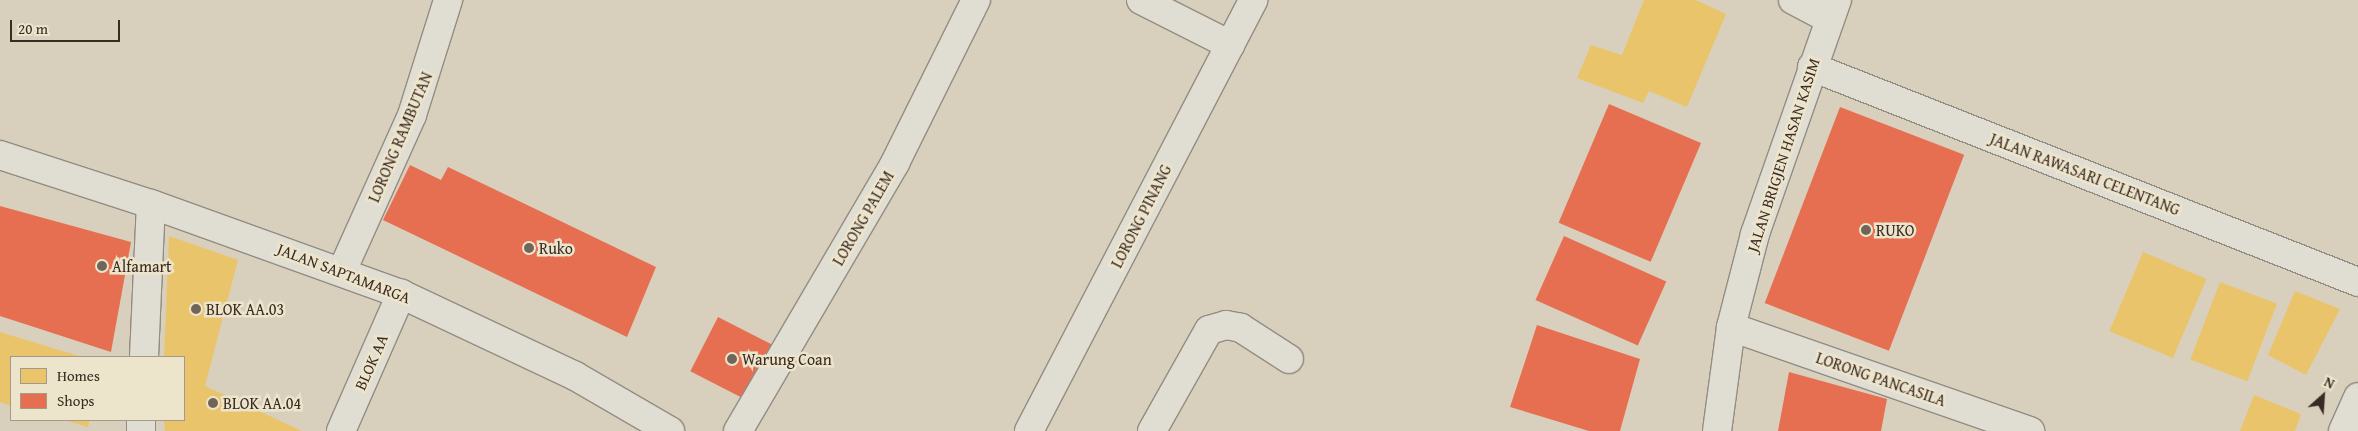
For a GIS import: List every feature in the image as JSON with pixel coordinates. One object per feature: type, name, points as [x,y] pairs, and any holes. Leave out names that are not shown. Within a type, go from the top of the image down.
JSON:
[{"type":"street","name":"LORONG RAMBUTAN","points":[[342,271],[412,115],[448,0]]},
{"type":"street","name":"LORONG PALEM","points":[[738,431],[895,163],[976,0]]},
{"type":"street","points":[[1141,0],[1230,45]]},
{"type":"street","name":"LORONG PINANG","points":[[1029,431],[1253,0]]},
{"type":"street","points":[[1794,0],[1833,9]]},
{"type":"street","name":"JALAN BRIGJEN HASAN KASIM","points":[[1717,431],[1731,327],[1755,234],[1833,9]]},
{"type":"street","name":"JALAN RAWASARI CELENTANG","points":[[1812,67],[2358,282]]},
{"type":"street","name":"JALAN SAPTAMARGA","points":[[0,155],[151,204],[342,271],[401,294],[575,376],[670,431]]},
{"type":"street","points":[[144,356],[151,204]]},
{"type":"street","name":"BLOK AA","points":[[341,431],[401,294]]},
{"type":"street","points":[[1152,431],[1210,330],[1226,325],[1241,328],[1289,359]]},
{"type":"street","name":"LORONG PANCASILA","points":[[1731,327],[2030,431]]},
{"type":"street","points":[[2343,431],[2358,397]]},
{"type":"building: Homes","points":[[1644,0],[1696,0],[1726,14],[1687,107],[1649,91],[1643,103],[1577,78],[1591,45],[1622,55]]},
{"type":"building: Homes","name":"BLOK AA.03","points":[[169,236],[238,260],[205,386],[302,431],[165,431],[164,421],[185,421],[185,356],[164,356]]},
{"type":"building: Homes","points":[[2143,252],[2207,279],[2173,358],[2109,331]]},
{"type":"building: Homes","points":[[2220,282],[2277,304],[2247,381],[2190,359]]},
{"type":"building: Homes","points":[[2295,291],[2340,309],[2306,375],[2268,355]]},
{"type":"building: Homes","points":[[0,332],[79,356],[10,356],[10,406],[0,402]]},
{"type":"building: Homes","points":[[2254,395],[2301,414],[2295,431],[2240,431]]},
{"type":"building: Homes","points":[[67,421],[90,421],[88,427]]},
{"type":"building: Shops","points":[[1609,104],[1701,143],[1651,262],[1559,223]]},
{"type":"building: Shops","name":"RUKO","points":[[1840,107],[1964,155],[1889,351],[1765,303]]},
{"type":"building: Shops","name":"Ruko","points":[[410,165],[441,180],[448,167],[656,267],[627,337],[383,220]]},
{"type":"building: Shops","points":[[0,206],[131,242],[111,352],[0,316]]},
{"type":"building: Shops","points":[[1564,236],[1666,282],[1638,346],[1536,300]]},
{"type":"building: Shops","name":"Warung Coan","points":[[718,317],[775,346],[747,400],[690,371]]},
{"type":"building: Shops","points":[[1537,325],[1640,359],[1620,431],[1589,431],[1510,407]]},
{"type":"building: Shops","points":[[1789,372],[1887,399],[1881,431],[1778,431]]},
{"type":"place","name":"RUKO","points":[[1866,230]]},
{"type":"place","name":"Ruko","points":[[529,248]]},
{"type":"place","name":"Alfamart","points":[[102,266]]},
{"type":"place","name":"BLOK AA.03","points":[[196,309]]},
{"type":"place","name":"Warung Coan","points":[[732,359]]},
{"type":"place","name":"BLOK AA.04","points":[[213,403]]}]
